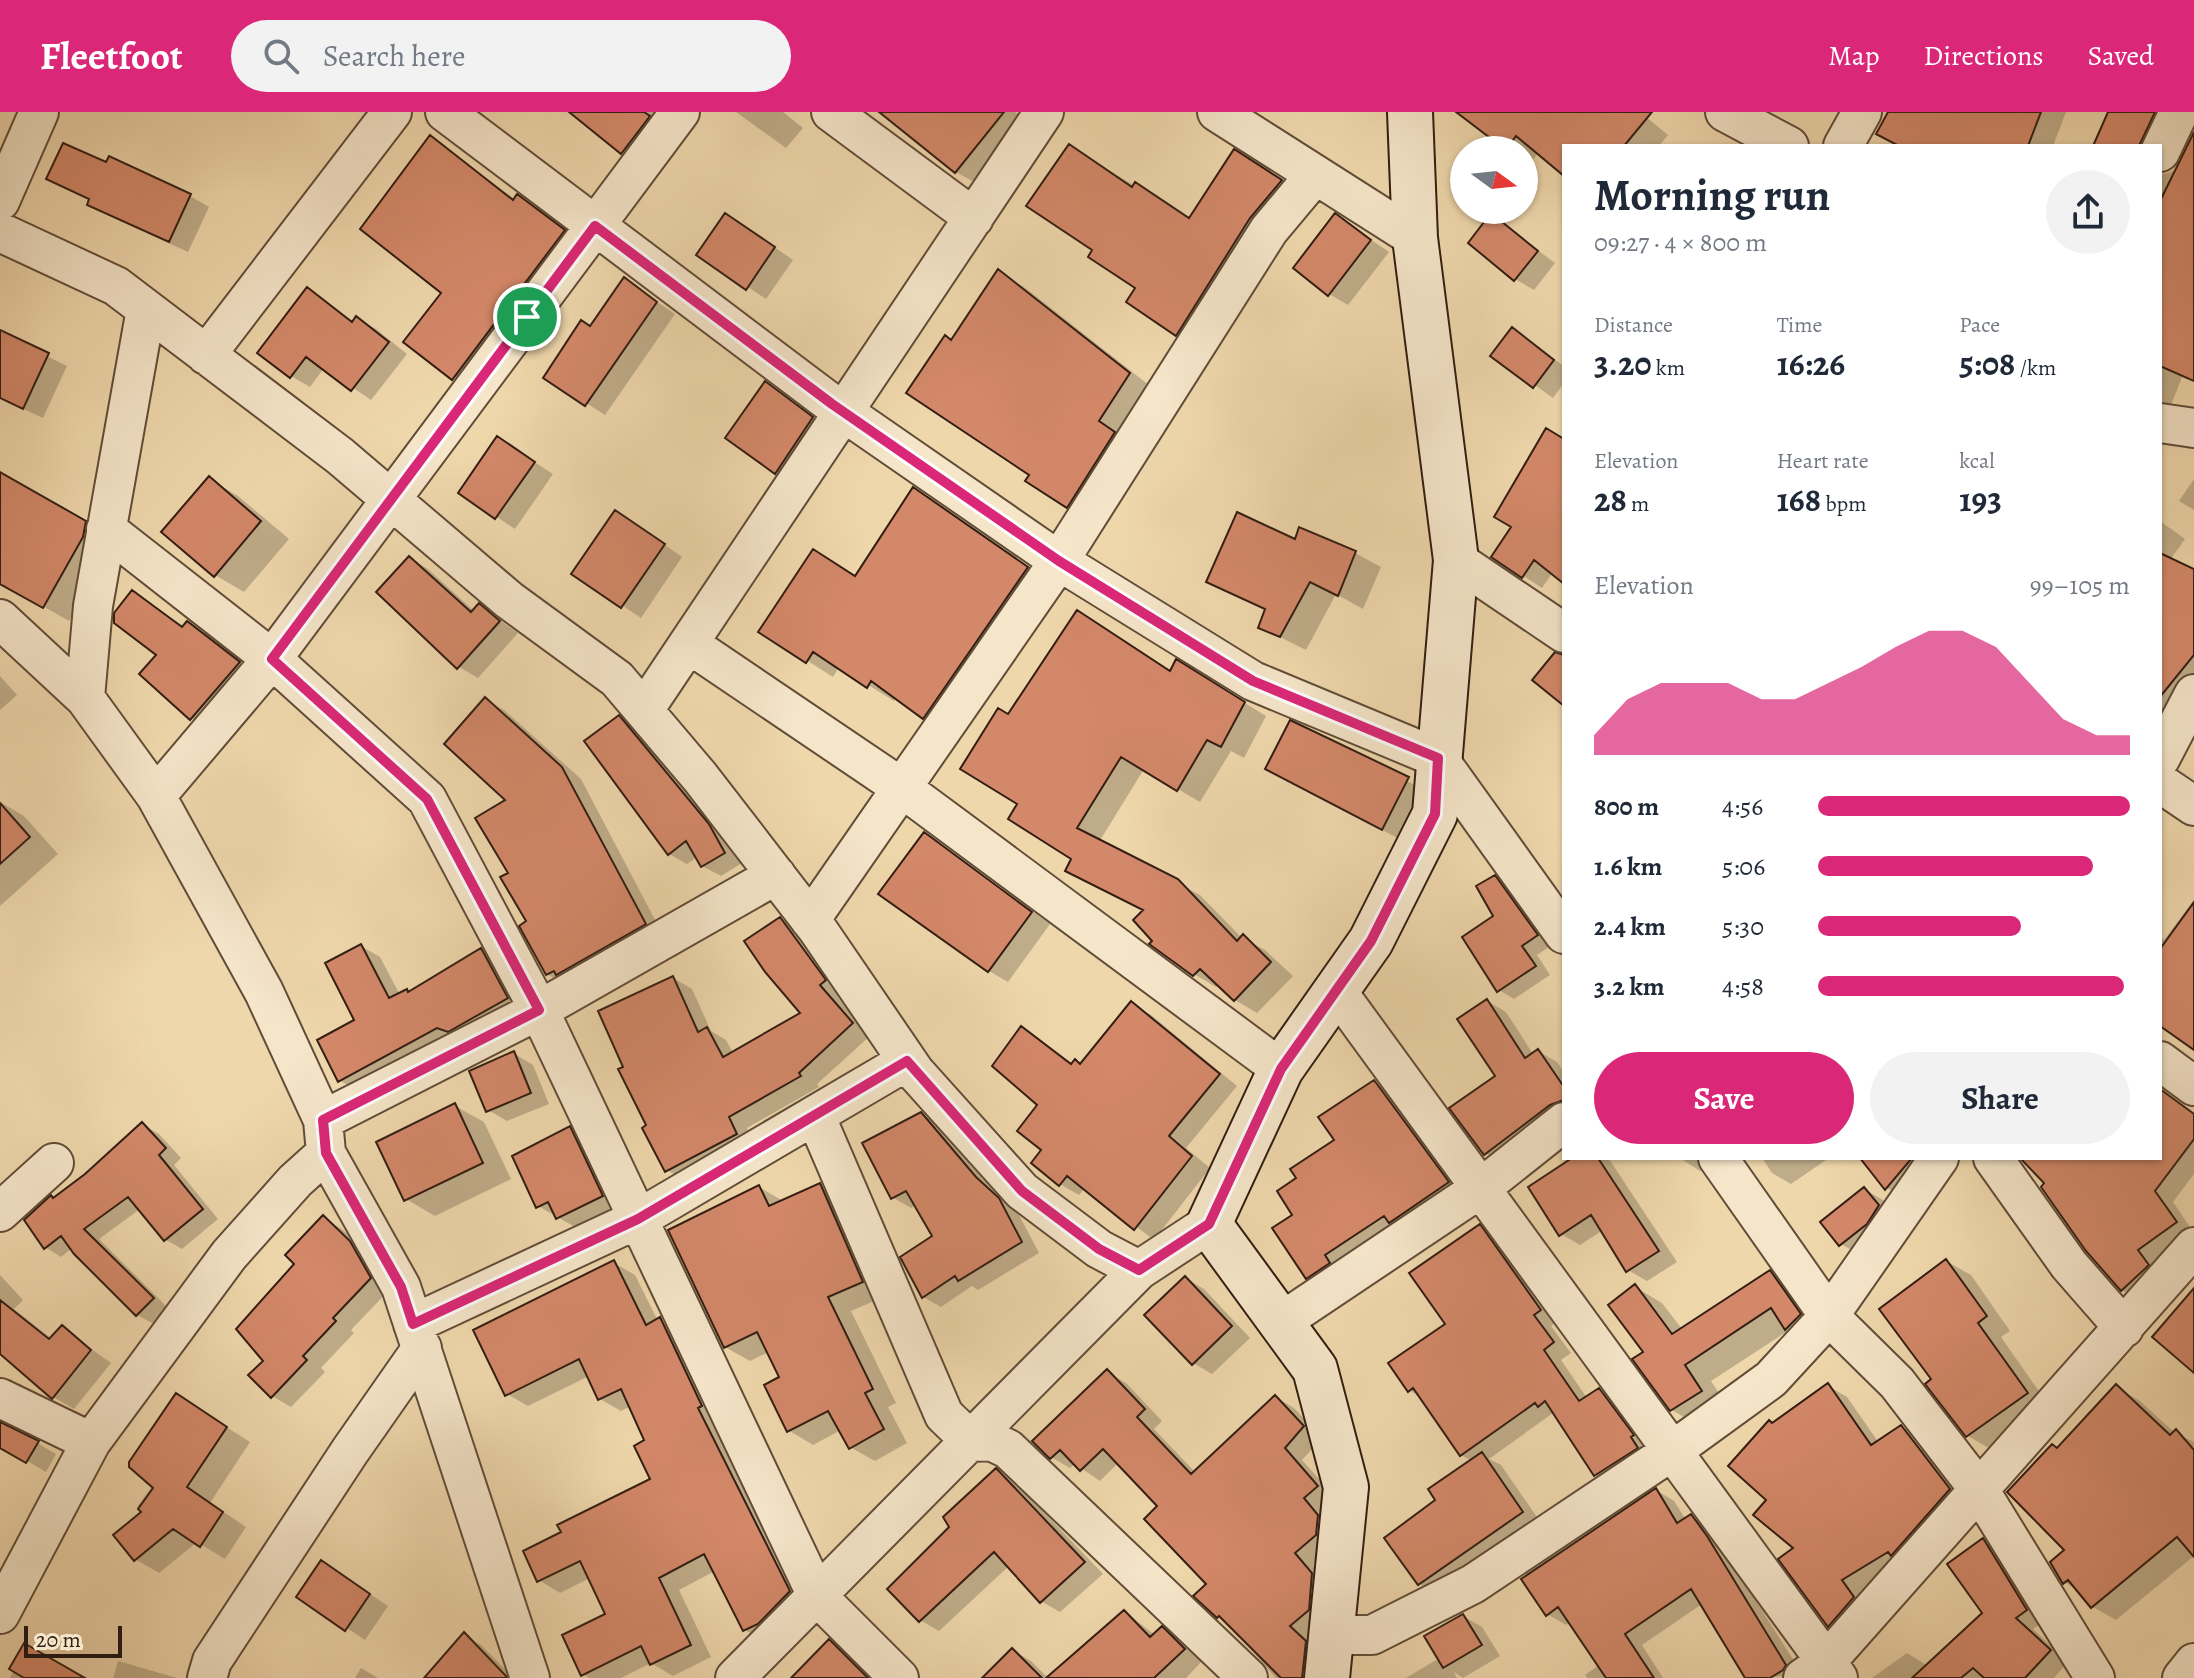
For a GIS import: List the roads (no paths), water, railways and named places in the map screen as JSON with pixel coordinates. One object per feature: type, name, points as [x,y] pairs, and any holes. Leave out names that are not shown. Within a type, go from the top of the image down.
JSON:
[{"type":"street","points":[[0,201],[39,112]]},
{"type":"street","points":[[206,355],[392,112]]},
{"type":"street","points":[[445,112],[845,413],[1059,561],[1253,681],[1438,758],[1562,931]]},
{"type":"street","points":[[156,796],[272,659],[680,112]]},
{"type":"street","points":[[831,112],[974,218]]},
{"type":"street","points":[[644,710],[1044,112]]},
{"type":"street","points":[[1217,112],[1415,238]]},
{"type":"street","points":[[735,1678],[1139,1270],[1209,1224],[1281,1069],[1371,941],[1435,814],[1456,560],[1415,238],[1410,112]]},
{"type":"street","points":[[1725,112],[1785,144]]},
{"type":"street","points":[[1844,144],[1862,112]]},
{"type":"street","points":[[2162,148],[2179,112]]},
{"type":"street","points":[[810,920],[1059,561],[1269,230],[1315,175]]},
{"type":"street","points":[[0,232],[116,286],[340,456],[509,600],[617,679],[776,875],[907,1061],[1022,1191],[1099,1249],[1139,1270]]},
{"type":"street","points":[[85,698],[93,606],[146,309]]},
{"type":"street","points":[[2162,423],[2194,428]]},
{"type":"street","points":[[106,529],[272,659],[427,799],[539,1010],[817,1596],[899,1678]]},
{"type":"street","points":[[1456,560],[1562,632]]},
{"type":"street","points":[[0,619],[85,698],[156,796],[264,992],[325,1137],[401,1287],[530,1678]]},
{"type":"street","points":[[689,644],[902,788],[1281,1069]]},
{"type":"street","points":[[2162,755],[2194,694]]},
{"type":"street","points":[[2162,784],[2194,806]]},
{"type":"street","points":[[0,1614],[91,1442],[229,1255],[295,1181],[325,1137],[776,875]]},
{"type":"street","points":[[1336,990],[1672,1451],[1823,1673],[2194,1247]]},
{"type":"street","points":[[207,1678],[212,1661],[350,1451],[418,1336],[638,1219],[907,1061]]},
{"type":"street","points":[[2162,1062],[2194,1086]]},
{"type":"street","points":[[815,1115],[944,1415],[972,1442],[991,1441],[1008,1449],[1248,1678]]},
{"type":"street","points":[[1281,1322],[1481,1188],[1562,1124]]},
{"type":"street","points":[[1719,1160],[1829,1316],[1897,1383],[1980,1491],[2095,1678]]},
{"type":"street","points":[[1333,1635],[1372,1635],[1473,1584],[1672,1451],[1771,1379],[1829,1316],[1938,1160]]},
{"type":"street","points":[[1994,1160],[2069,1265],[2124,1328]]},
{"type":"street","points":[[0,1212],[54,1163]]},
{"type":"street","points":[[1209,1224],[1315,1369],[1346,1487],[1327,1678]]},
{"type":"street","points":[[0,1398],[91,1442]]},
{"type":"street","points":[[2182,1678],[2194,1663]]}]
